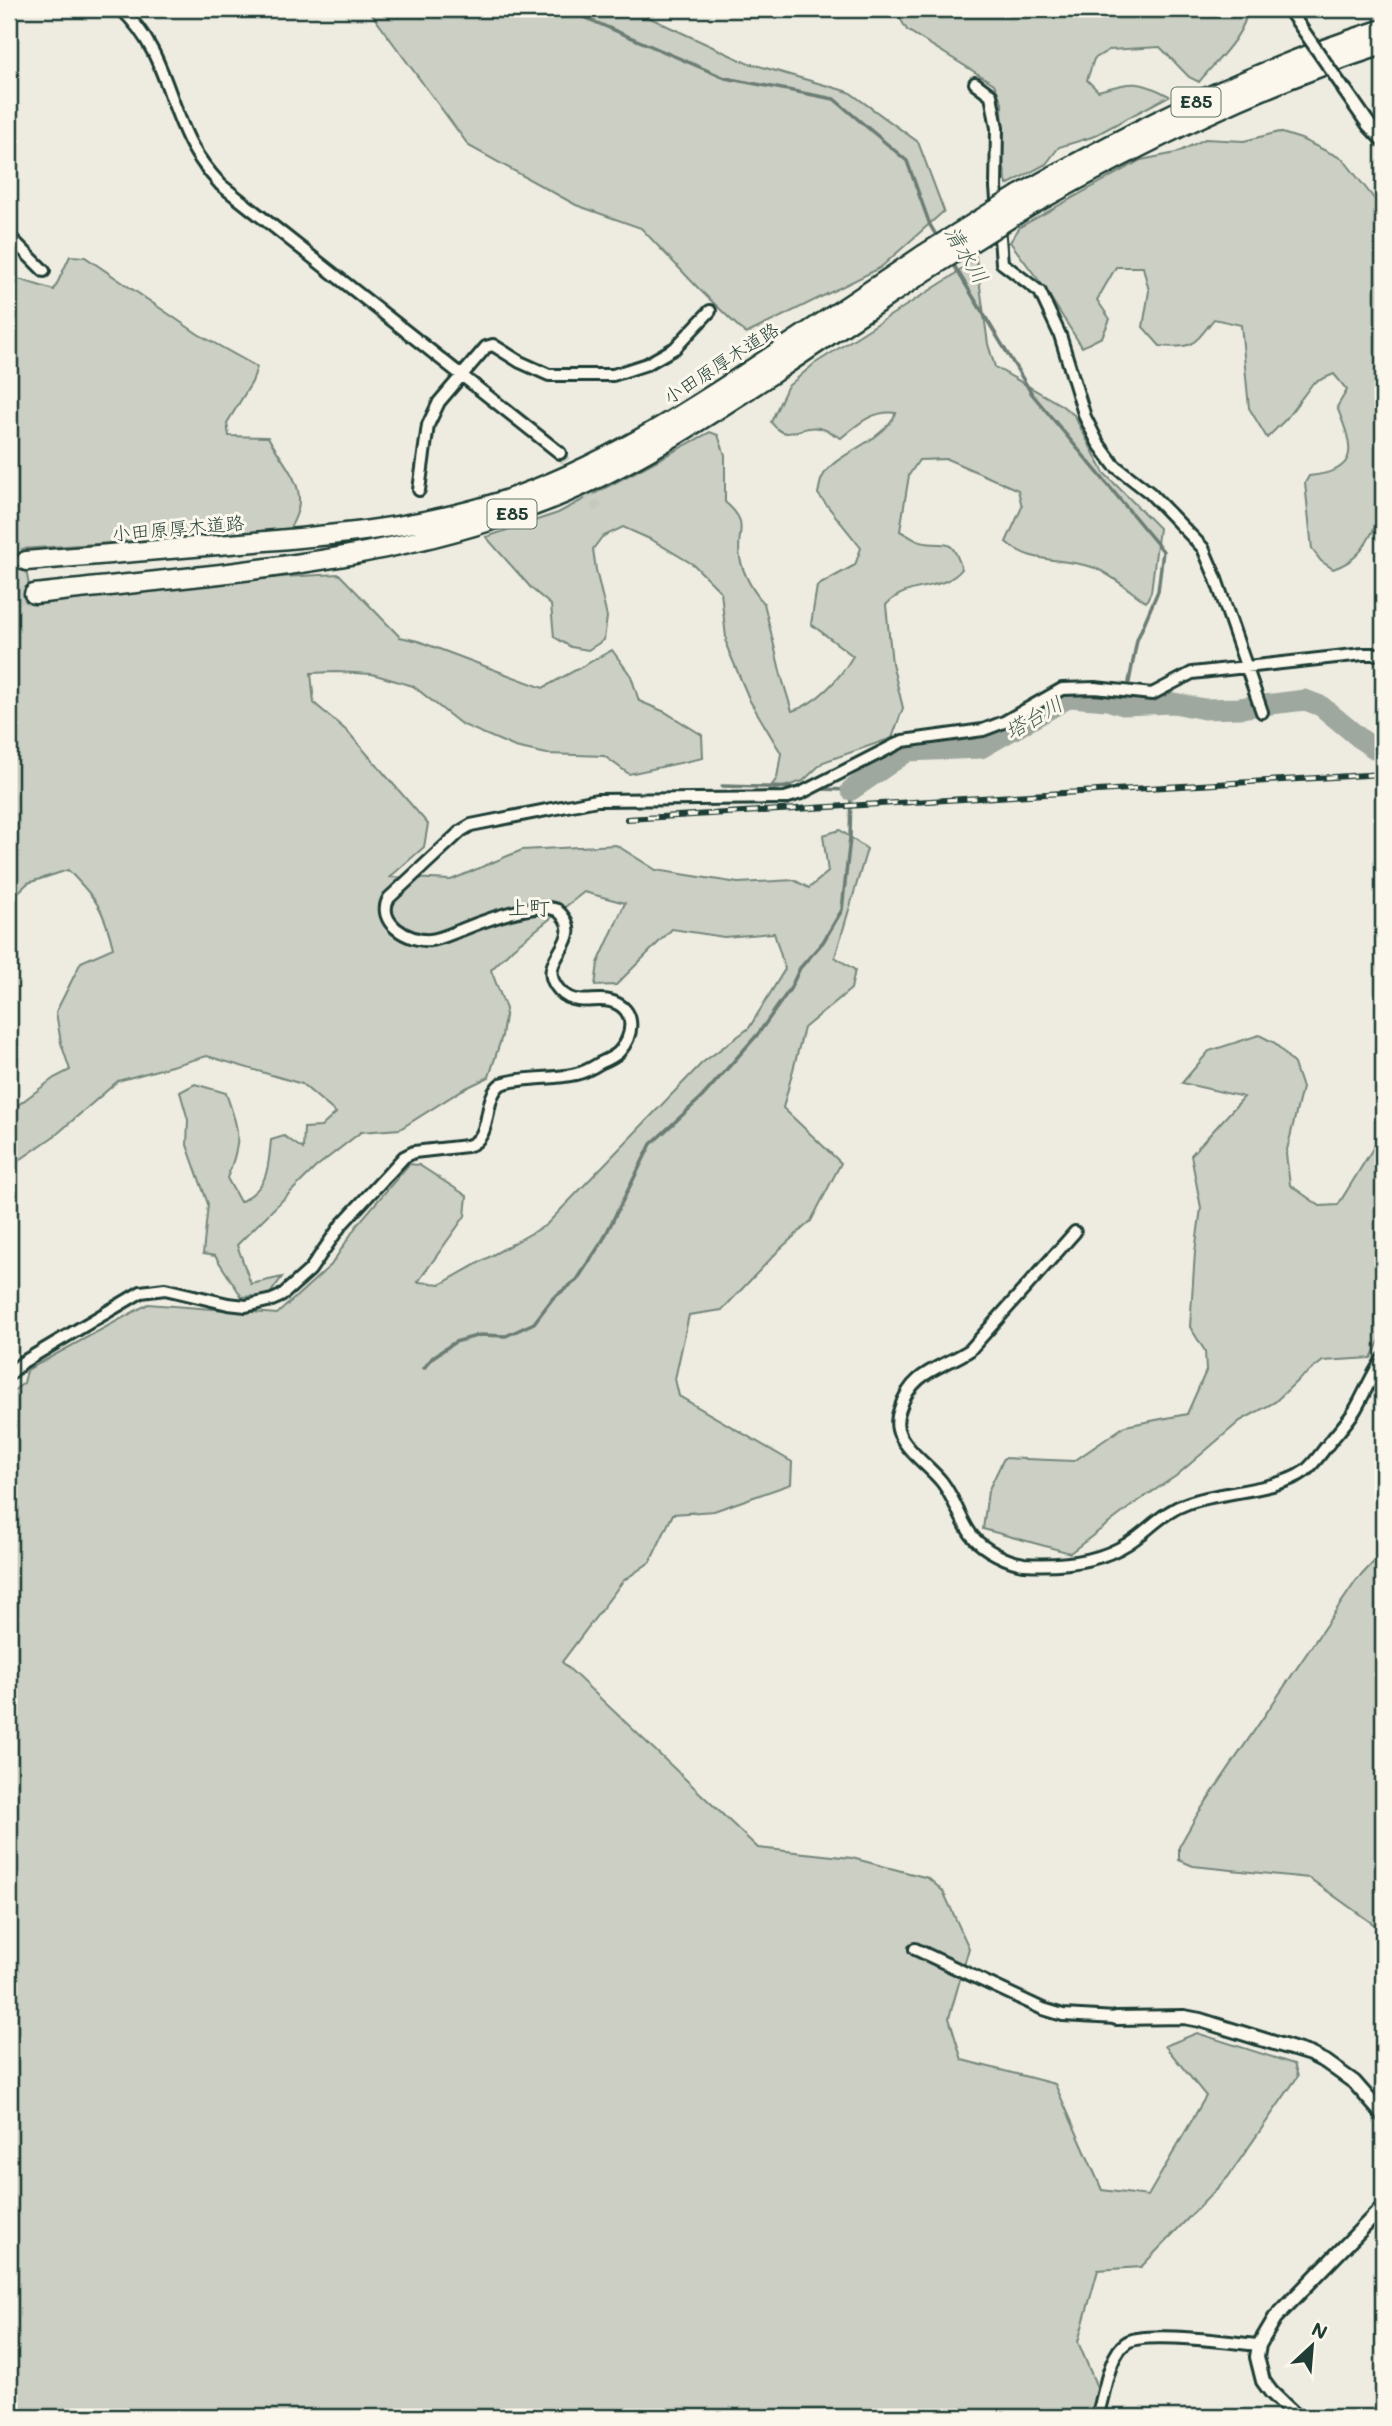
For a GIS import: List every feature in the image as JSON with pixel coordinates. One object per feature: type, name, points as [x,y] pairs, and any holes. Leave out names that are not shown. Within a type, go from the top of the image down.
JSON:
[{"type":"highway","name":"小田原厚木道路","points":[[26,561],[352,533],[426,521],[494,504],[550,483],[609,456],[666,424],[1148,124],[1228,87],[1339,43],[1383,29]]},
{"type":"highway","name":"小田原厚木道路","points":[[1023,201],[1242,97],[1344,57],[1383,45]]},
{"type":"highway","name":"小田原厚木道路","points":[[34,594],[325,558],[453,532],[499,518],[555,497],[674,436],[733,400],[926,262]]},
{"type":"street","points":[[121,9],[139,26],[150,42],[192,145],[205,168],[221,186],[560,453]]},
{"type":"street","points":[[1288,9],[1368,125],[1383,140]]},
{"type":"street","points":[[975,83],[991,95],[997,128],[996,187],[1002,263],[1040,292],[1060,335],[1085,417],[1098,443],[1114,465],[1150,493],[1203,548],[1262,712]]},
{"type":"street","points":[[9,237],[44,271]]},
{"type":"street","points":[[419,490],[428,425],[439,402],[486,347],[493,345],[520,362],[549,375],[613,375],[647,364],[675,348],[710,310]]},
{"type":"street","points":[[9,1376],[23,1362],[141,1292],[165,1289],[246,1306],[281,1296],[310,1270],[341,1225],[404,1157],[414,1152],[475,1144],[484,1129],[492,1092],[498,1086],[506,1082],[583,1072],[619,1052],[631,1028],[629,1017],[623,1008],[607,1000],[572,999],[562,993],[554,983],[552,968],[569,931],[557,909],[539,907],[429,940],[404,934],[390,923],[386,911],[389,898],[466,827],[597,800],[785,798],[801,793],[903,741],[983,730],[1004,722],[1062,689],[1095,688],[1152,694],[1192,673],[1383,654]]},
{"type":"street","points":[[1075,1232],[970,1350],[927,1371],[916,1381],[903,1402],[898,1420],[898,1431],[903,1441],[942,1482],[972,1536],[981,1545],[1009,1561],[1024,1564],[1084,1562],[1128,1544],[1157,1519],[1185,1504],[1217,1494],[1280,1483],[1304,1472],[1353,1412],[1383,1359]]},
{"type":"street","points":[[915,1949],[1043,2009],[1086,2018],[1192,2019],[1310,2054],[1342,2071],[1383,2115]]},
{"type":"street","points":[[1297,2417],[1270,2392],[1263,2381],[1257,2357],[1259,2345],[1275,2318],[1383,2207]]},
{"type":"street","points":[[1097,2417],[1112,2362],[1126,2343],[1148,2336],[1259,2345]]},
{"type":"shaded area","points":[[368,9],[653,9],[648,17],[745,62],[849,92],[918,142],[944,211],[880,268],[746,334],[641,228],[576,205],[469,146]]},
{"type":"shaded area","points":[[899,9],[1248,9],[1235,39],[1199,82],[1189,77],[1160,47],[1109,50],[1094,59],[1087,80],[1098,91],[1134,84],[1169,96],[1092,137],[1059,147],[1046,164],[1007,185],[1003,163],[1002,103],[994,84],[907,30]]},
{"type":"shaded area","points":[[1279,132],[1301,139],[1343,159],[1383,210],[1383,511],[1359,553],[1333,569],[1321,561],[1312,549],[1305,483],[1309,476],[1338,468],[1346,462],[1349,454],[1347,433],[1337,407],[1347,390],[1334,374],[1313,383],[1286,419],[1267,438],[1249,408],[1241,325],[1214,319],[1192,343],[1180,347],[1160,346],[1143,327],[1149,291],[1143,267],[1116,267],[1097,300],[1110,319],[1102,337],[1082,347],[1043,286],[1010,242],[1020,227],[1141,160],[1176,153],[1205,139],[1244,141]]},
{"type":"shaded area","points":[[70,256],[85,257],[198,334],[257,367],[252,382],[227,423],[229,436],[268,437],[296,483],[299,505],[288,531],[22,549],[32,601],[339,574],[400,637],[418,641],[543,688],[612,650],[631,676],[639,701],[665,712],[702,735],[703,758],[629,774],[604,756],[547,754],[515,747],[461,724],[413,686],[372,674],[311,673],[314,703],[348,732],[428,824],[424,847],[390,877],[451,880],[522,850],[616,845],[656,870],[738,883],[794,880],[809,888],[828,872],[823,835],[840,830],[867,849],[835,957],[855,970],[851,989],[804,1028],[783,1108],[841,1163],[811,1221],[780,1249],[722,1310],[689,1315],[675,1379],[679,1396],[792,1462],[791,1484],[714,1511],[673,1514],[650,1562],[623,1581],[562,1662],[758,1848],[852,1858],[928,1878],[943,1891],[969,1948],[949,2018],[962,2060],[1055,2084],[1102,2190],[1148,2196],[1206,2096],[1165,2046],[1197,2033],[1294,2064],[1298,2076],[1228,2177],[1141,2267],[1098,2270],[1078,2342],[1109,2416],[1118,2417],[9,2417],[9,1394],[24,1383],[27,1370],[148,1304],[277,1314],[331,1265],[357,1225],[409,1164],[419,1165],[467,1196],[465,1216],[418,1282],[441,1284],[546,1225],[702,1063],[749,1028],[785,969],[774,933],[724,937],[672,929],[616,985],[595,986],[598,963],[625,903],[584,892],[513,948],[491,970],[506,1009],[502,1036],[489,1077],[462,1090],[400,1129],[361,1132],[316,1167],[237,1245],[251,1284],[282,1277],[269,1295],[242,1297],[215,1256],[203,1254],[208,1204],[187,1145],[188,1120],[180,1092],[195,1084],[226,1093],[237,1135],[235,1153],[227,1178],[240,1202],[262,1183],[268,1168],[271,1140],[284,1136],[303,1149],[304,1128],[321,1127],[336,1113],[302,1084],[207,1056],[118,1081],[57,1134],[14,1164],[9,1163],[9,1100],[18,1105],[54,1078],[70,1070],[61,1043],[56,1012],[81,962],[113,948],[98,905],[68,870],[28,883],[9,901],[9,276],[54,290]]},
{"type":"shaded area","points":[[976,257],[988,344],[995,367],[1074,415],[1104,473],[1159,528],[1151,592],[1146,602],[1095,568],[1037,557],[1016,549],[1006,542],[1022,507],[1018,490],[947,459],[919,460],[909,475],[900,531],[920,542],[951,546],[962,569],[945,581],[905,592],[886,605],[892,663],[903,708],[892,738],[823,762],[803,781],[767,792],[777,778],[781,753],[750,701],[727,647],[721,592],[694,565],[652,540],[623,527],[602,537],[593,549],[607,617],[604,640],[588,650],[571,647],[554,637],[551,605],[532,589],[486,537],[558,513],[710,432],[718,435],[725,455],[725,502],[738,517],[741,528],[741,564],[752,588],[764,603],[792,711],[811,702],[835,681],[853,656],[811,624],[817,586],[855,565],[861,548],[818,494],[821,481],[828,469],[880,433],[896,413],[873,416],[841,438],[819,428],[782,432],[771,422],[787,387],[814,364],[951,277]]},
{"type":"shaded area","points":[[1259,1035],[1275,1043],[1294,1064],[1302,1088],[1286,1154],[1290,1185],[1320,1206],[1338,1205],[1383,1132],[1383,1334],[1371,1358],[1323,1361],[1275,1402],[1240,1421],[1176,1476],[1070,1553],[983,1529],[988,1491],[1004,1458],[1074,1461],[1125,1426],[1187,1414],[1206,1371],[1205,1351],[1190,1327],[1201,1208],[1191,1155],[1244,1097],[1182,1083],[1209,1051]]},
{"type":"shaded area","points":[[1383,1552],[1383,1931],[1309,1878],[1193,1866],[1179,1860],[1179,1847],[1197,1815],[1356,1581]]},
{"type":"waterway","name":"清水川","points":[[565,9],[725,78],[834,99],[907,161],[930,225],[939,240]]},
{"type":"waterway","name":"清水川","points":[[952,262],[1032,394],[1163,551],[1158,591],[1137,640],[1129,682]]},
{"type":"waterway","name":"塔台川","points":[[851,790],[908,751],[981,748],[1070,697],[1107,700],[1123,705],[1174,703],[1204,709],[1239,708],[1305,700],[1321,706],[1383,754]]},
{"type":"waterway","name":"清水川","points":[[1123,705],[1125,698]]},
{"type":"waterway","name":"塔台川","points":[[722,786],[805,788]]},
{"type":"waterway","points":[[424,1368],[433,1357],[455,1342],[480,1335],[506,1336],[534,1323],[553,1298],[577,1280],[603,1240],[651,1144],[702,1097],[758,1034],[790,989],[800,968],[823,942],[842,910],[850,838],[851,790],[819,789]]},
{"type":"tunnel","points":[[560,453],[598,509]]},
{"type":"tunnel","points":[[9,563],[26,561]]},
{"type":"tunnel","points":[[9,596],[34,594]]},
{"type":"railway","points":[[627,819],[1383,774]]},
{"type":"district","name":"上町","points":[[529,908]]}]
